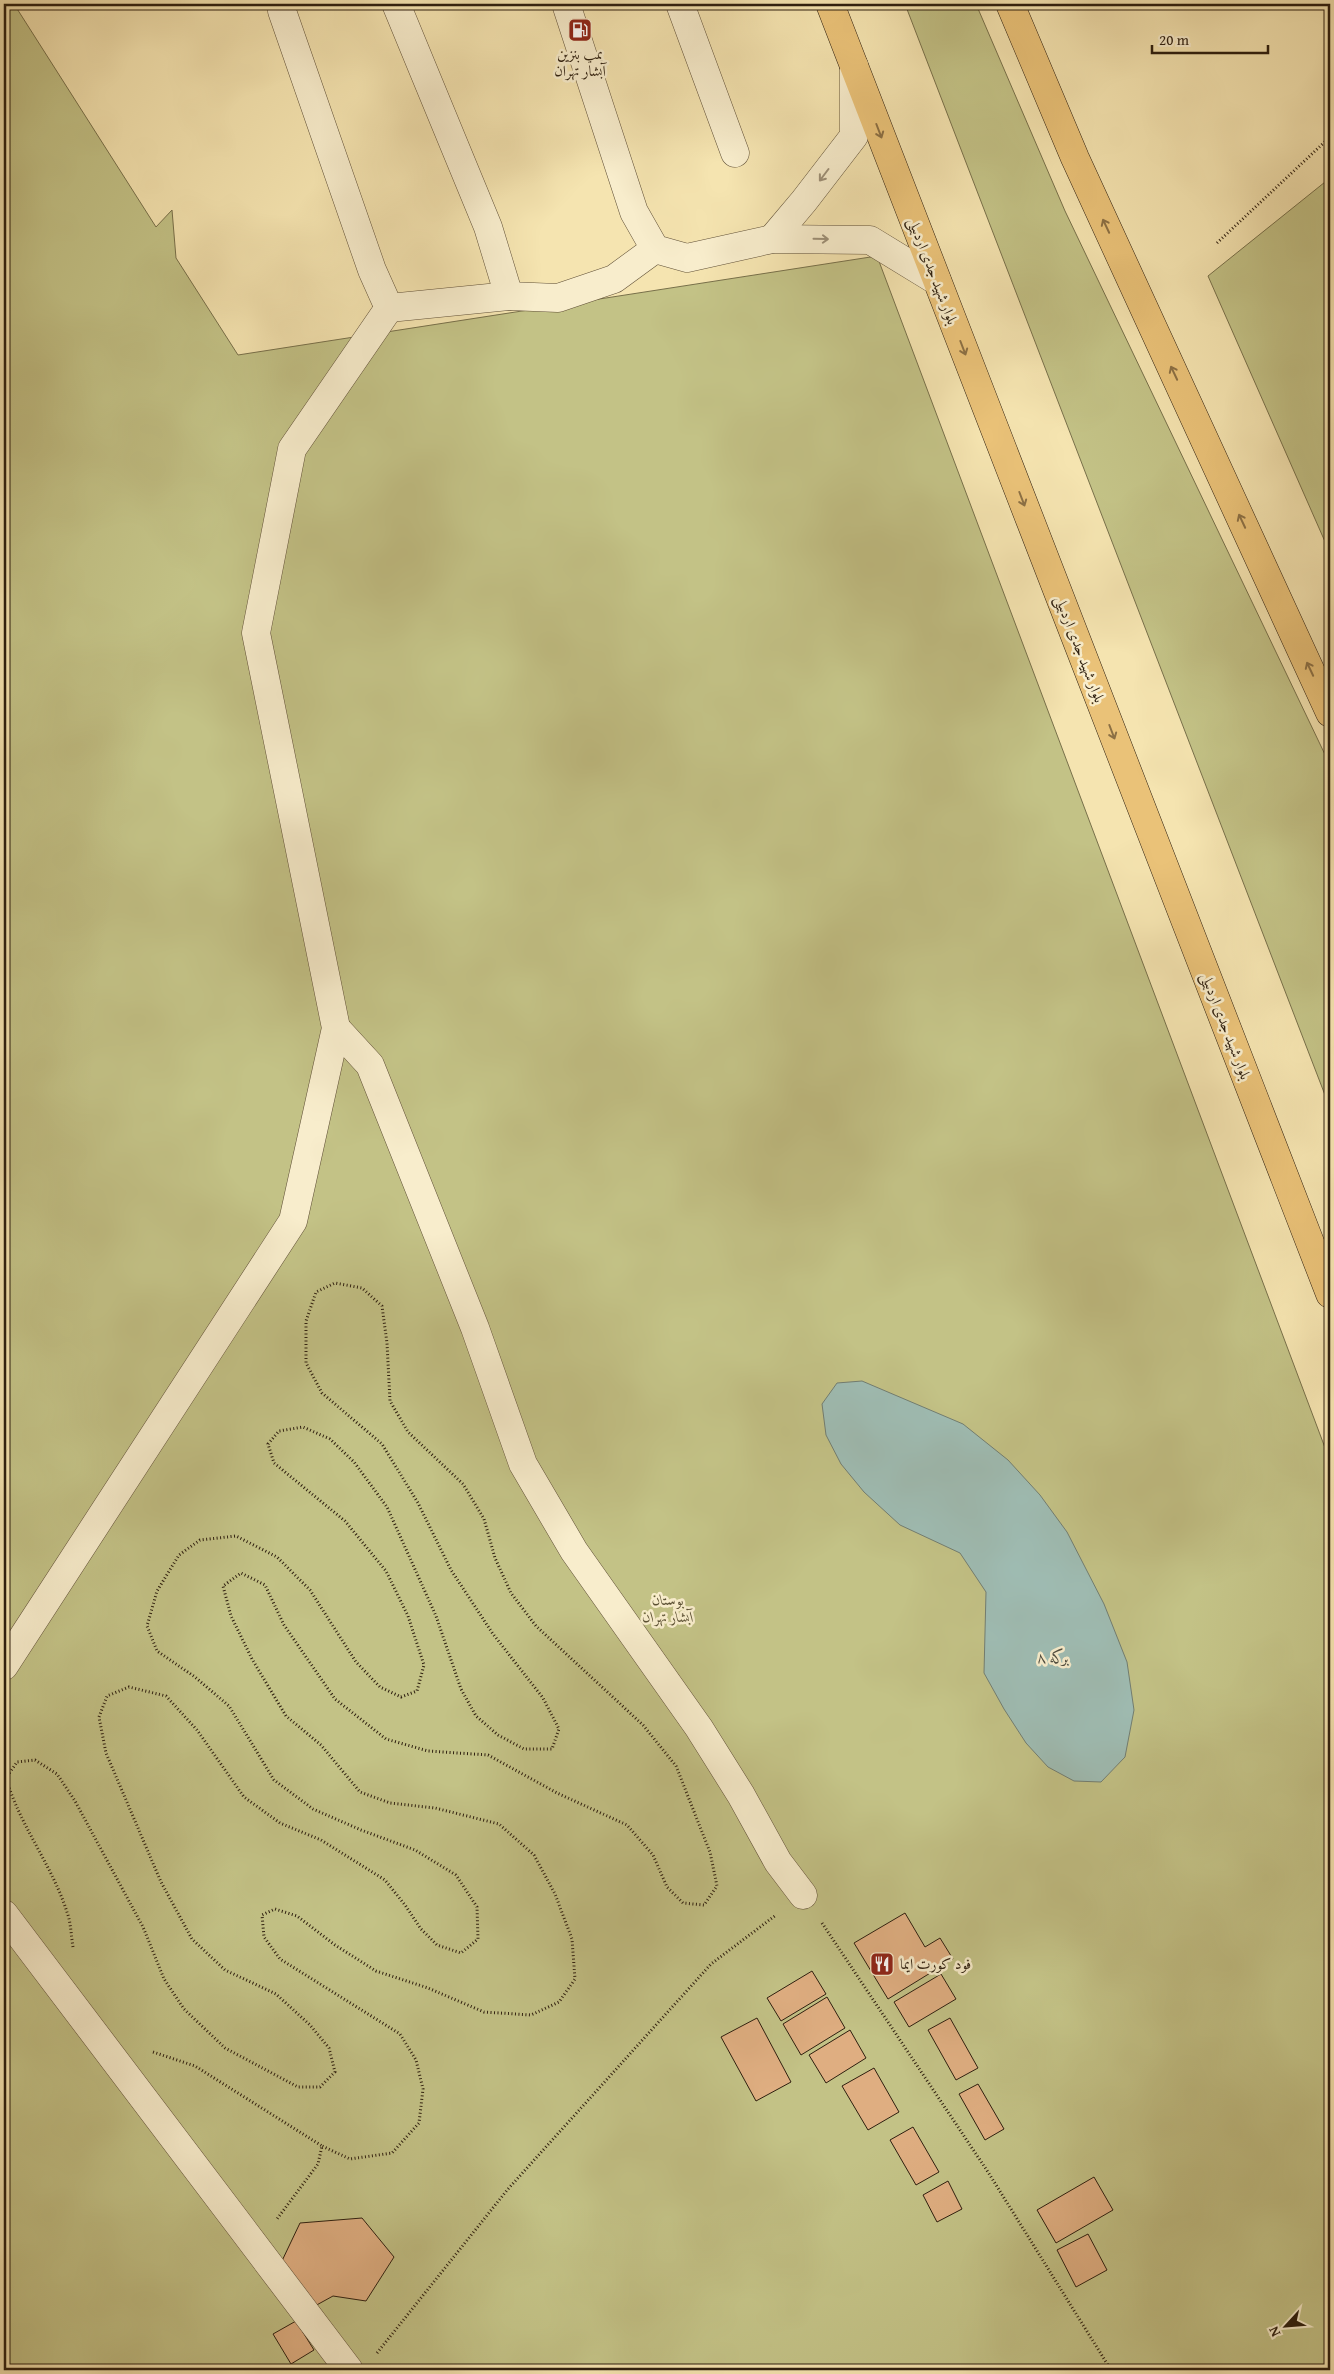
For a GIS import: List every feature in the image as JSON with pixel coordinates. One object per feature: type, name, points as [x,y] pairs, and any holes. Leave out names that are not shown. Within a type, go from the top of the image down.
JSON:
[{"type":"main road","name":"بلوار شهید جدی اردبیلی","points":[[830,4],[1330,1294]]},
{"type":"main road","points":[[1010,4],[1076,158],[1330,713]]},
{"type":"street","points":[[396,4],[488,228],[509,296]]},
{"type":"street","points":[[566,4],[634,212],[655,249],[688,258],[772,239],[870,240],[937,281]]},
{"type":"street","points":[[680,4],[735,153]]},
{"type":"street","points":[[282,11],[372,270],[389,308]]},
{"type":"street","points":[[772,239],[854,136],[854,66]]},
{"type":"street","points":[[4,1666],[293,1221],[336,1028],[256,632],[292,449],[389,308],[509,296],[558,298],[614,279],[655,249]]},
{"type":"street","points":[[336,1028],[370,1065],[475,1328],[523,1464],[574,1550],[699,1728],[741,1795],[778,1862],[803,1894]]},
{"type":"street","points":[[4,1914],[349,2370]]},
{"type":"path","points":[[1217,243],[1330,137]]},
{"type":"path","points":[[74,1954],[65,1906],[53,1875],[14,1805],[6,1778],[17,1762],[36,1760],[56,1774],[75,1801],[143,1927],[164,1979],[184,2008],[225,2048],[298,2087],[320,2087],[336,2072],[329,2048],[310,2025],[276,1994],[225,1970],[192,1939],[162,1882],[106,1753],[99,1717],[107,1696],[130,1686],[166,1696],[197,1730],[244,1797],[280,1823],[321,1840],[385,1880],[405,1904],[421,1929],[437,1945],[462,1953],[478,1940],[477,1907],[456,1875],[415,1850],[360,1830],[313,1809],[274,1780],[229,1706],[158,1651],[147,1626],[157,1591],[179,1555],[200,1540],[236,1536],[277,1557],[310,1590],[356,1662],[380,1687],[400,1697],[417,1692],[424,1665],[408,1616],[386,1571],[345,1521],[274,1463],[268,1444],[279,1431],[303,1427],[330,1439],[354,1462],[387,1507],[436,1616],[460,1689],[476,1716],[498,1735],[524,1749],[552,1749],[559,1729],[543,1698],[494,1634],[451,1570],[418,1503],[382,1444],[322,1393],[306,1363],[306,1321],[316,1292],[335,1283],[362,1288],[382,1306],[388,1343],[390,1401],[408,1432],[463,1484],[484,1519],[495,1558],[511,1593],[536,1626],[643,1725],[676,1766],[710,1852],[718,1886],[704,1905],[683,1903],[667,1888],[653,1855],[627,1825],[557,1793],[488,1755],[428,1751],[386,1740],[334,1699],[284,1625],[265,1585],[241,1573],[223,1586],[231,1616],[252,1659],[286,1716],[321,1745],[360,1792],[390,1803],[435,1808],[499,1824],[534,1855],[555,1894],[572,1939],[575,1979],[559,2002],[531,2015],[484,2012],[428,1988],[376,1971],[334,1945],[298,1916],[276,1909],[262,1915],[264,1937],[280,1959],[400,2034],[416,2060],[424,2089],[418,2123],[392,2153],[350,2159],[322,2146],[195,2066],[150,2051]]},
{"type":"path","points":[[375,2355],[508,2189],[711,1964],[803,1894],[988,2172],[1111,2370]]},
{"type":"path","points":[[262,2256],[267,2232],[318,2164],[322,2146]]},
{"type":"green space","name":"بوستان آبشار تهران","points":[[4,4],[14,4],[156,227],[172,210],[176,258],[238,355],[877,256],[1330,1461],[1330,2370],[4,2370]]},
{"type":"green space","points":[[905,4],[976,4],[1065,211],[1330,765],[1330,1108]]},
{"type":"green space","points":[[1330,178],[1330,553],[1208,276]]},
{"type":"water","name":"برکه ۸","points":[[862,1381],[963,1424],[1008,1460],[1040,1495],[1067,1532],[1104,1604],[1127,1662],[1134,1710],[1125,1757],[1101,1782],[1074,1781],[1048,1767],[1026,1743],[1004,1709],[984,1673],[986,1592],[960,1553],[900,1525],[864,1492],[841,1464],[826,1435],[822,1404],[837,1383]]},
{"type":"building","points":[[905,1913],[925,1947],[940,1938],[953,1959],[888,1999],[854,1943]]},
{"type":"building","points":[[812,1971],[826,1994],[781,2021],[767,1998]]},
{"type":"building","points":[[941,1974],[956,1999],[909,2027],[894,2002]]},
{"type":"building","points":[[827,1997],[845,2028],[801,2055],[783,2024]]},
{"type":"building","points":[[757,2018],[791,2082],[756,2101],[721,2037]]},
{"type":"building","points":[[950,2018],[978,2068],[956,2080],[928,2030]]},
{"type":"building","points":[[850,2030],[866,2058],[826,2083],[809,2055]]},
{"type":"building","points":[[874,2068],[899,2112],[868,2130],[842,2086]]},
{"type":"building","points":[[978,2084],[1004,2129],[985,2140],[959,2094]]},
{"type":"building","points":[[913,2127],[939,2172],[916,2185],[890,2140]]},
{"type":"building","points":[[1094,2177],[1113,2210],[1056,2243],[1037,2210]]},
{"type":"building","points":[[948,2181],[962,2209],[937,2222],[923,2195]]},
{"type":"building","points":[[362,2218],[394,2257],[366,2301],[333,2296],[313,2307],[280,2265],[300,2223]]},
{"type":"building","points":[[1088,2234],[1107,2270],[1076,2287],[1057,2250]]},
{"type":"building","points":[[296,2321],[314,2350],[291,2364],[273,2334]]},
{"type":"place","name":"پمپ بنزین آبشار تهران","points":[[580,30]]},
{"type":"place","name":"فود کورت ایما","points":[[882,1964]]}]
